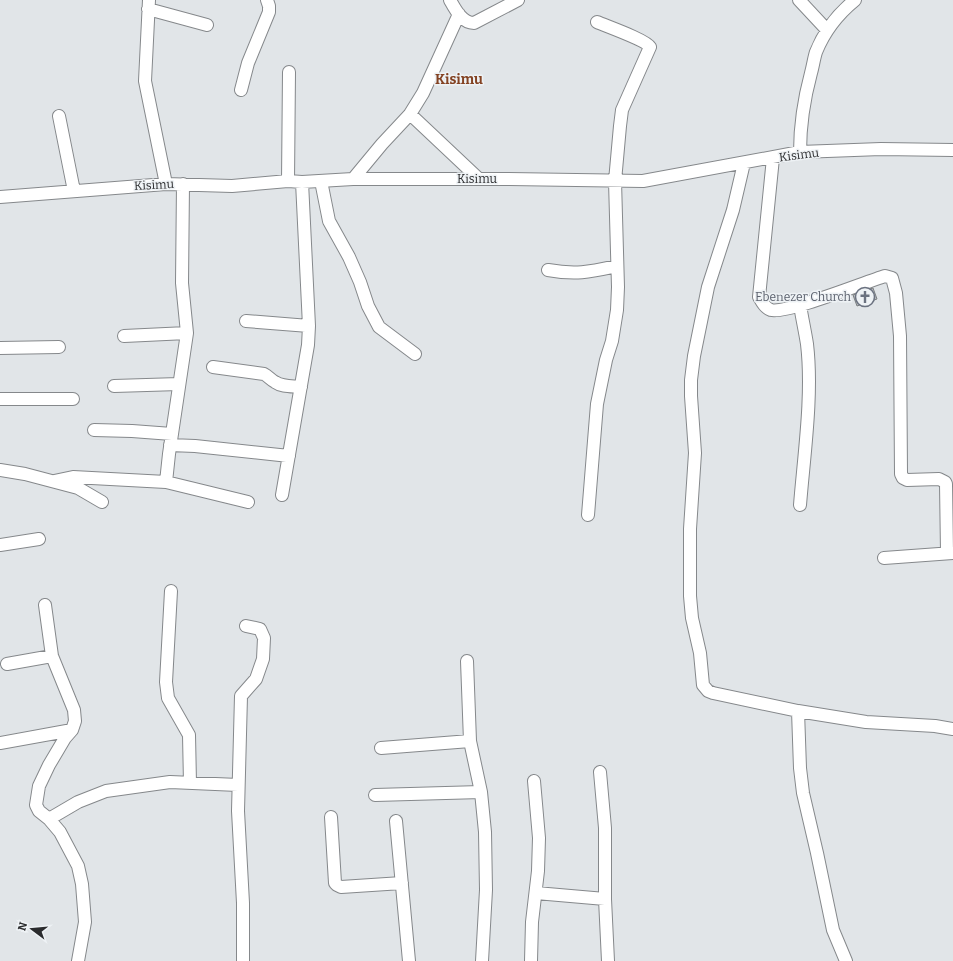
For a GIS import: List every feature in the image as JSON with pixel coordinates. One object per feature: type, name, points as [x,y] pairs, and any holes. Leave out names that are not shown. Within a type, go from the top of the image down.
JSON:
[{"type":"street","points":[[241,90],[248,63],[269,12],[270,6],[267,0]]},
{"type":"street","points":[[450,0],[459,14],[470,23],[474,23],[518,0]]},
{"type":"street","points":[[799,0],[828,30]]},
{"type":"street","points":[[800,152],[800,130],[806,90],[816,51],[828,30],[845,8],[855,0]]},
{"type":"street","points":[[166,184],[145,81],[149,4],[207,25]]},
{"type":"street","points":[[353,179],[382,144],[410,114],[423,93],[459,14]]},
{"type":"street","points":[[588,515],[597,404],[606,360],[616,324],[618,287],[615,181],[622,110],[649,51],[650,45],[597,22]]},
{"type":"street","points":[[288,181],[289,72]]},
{"type":"street","points":[[410,114],[479,179]]},
{"type":"street","points":[[59,116],[74,191]]},
{"type":"street","name":"Kisimu","points":[[0,197],[166,184],[232,186],[288,181],[302,182],[353,179],[643,181],[800,152],[881,149],[953,150]]},
{"type":"street","points":[[773,158],[759,297],[763,305],[771,310],[800,305],[885,276],[892,278],[896,293],[900,336],[900,474],[907,480],[939,479],[945,482],[950,552],[884,558]]},
{"type":"street","points":[[744,163],[733,210],[708,287],[694,356],[691,396],[695,453],[690,529],[690,596],[692,618],[700,653],[703,685],[708,691],[798,711],[866,722],[953,728]]},
{"type":"street","points":[[321,181],[329,221],[349,257],[360,282],[368,306],[379,327],[415,354]]},
{"type":"street","points":[[282,495],[308,345],[309,326],[302,182]]},
{"type":"street","points":[[166,482],[186,333],[182,283],[183,184]]},
{"type":"street","points":[[548,270],[568,273],[588,272],[617,266]]},
{"type":"street","points":[[800,305],[807,345],[809,375],[800,505]]},
{"type":"street","points":[[246,321],[309,326]]},
{"type":"street","points":[[124,336],[186,333]]},
{"type":"street","points":[[0,348],[59,347]]},
{"type":"street","points":[[213,367],[264,374],[270,377],[273,382],[281,385],[301,387]]},
{"type":"street","points":[[114,386],[179,384]]},
{"type":"street","points":[[0,399],[73,399]]},
{"type":"street","points":[[94,430],[132,431],[195,446],[289,456]]},
{"type":"street","points":[[0,470],[25,474],[78,488],[102,502]]},
{"type":"street","points":[[54,481],[73,476],[166,482],[248,502]]},
{"type":"street","points":[[0,545],[39,539]]},
{"type":"street","points":[[170,591],[166,682],[168,698],[189,735],[190,783]]},
{"type":"street","points":[[45,605],[52,656],[74,710],[75,721],[72,730],[65,738],[49,765],[37,791],[36,805],[39,811],[49,819],[60,832],[78,866],[82,884],[85,922],[78,961]]},
{"type":"street","points":[[243,961],[243,903],[238,811],[241,696],[256,679],[263,659],[264,638],[260,629],[246,626]]},
{"type":"street","points":[[7,664],[52,656]]},
{"type":"street","points":[[467,661],[470,741],[481,792],[485,832],[486,882],[482,961]]},
{"type":"street","points":[[798,711],[802,793],[817,852],[833,930],[846,961]]},
{"type":"street","points":[[0,743],[72,730]]},
{"type":"street","points":[[381,748],[470,741]]},
{"type":"street","points":[[600,772],[605,828],[605,899],[608,961]]},
{"type":"street","points":[[531,961],[532,922],[536,893],[538,838],[534,781]]},
{"type":"street","points":[[49,819],[78,802],[106,791],[170,782],[238,785]]},
{"type":"street","points":[[375,795],[481,792]]},
{"type":"street","points":[[331,818],[337,885],[402,883]]},
{"type":"street","points":[[396,821],[409,961]]},
{"type":"street","points":[[536,893],[605,899]]},
{"type":"building","name":"Ebenezer Church","points":[[873,288],[877,299],[857,306],[853,295]]},
{"type":"place","name":"Ebenezer Church","points":[[865,297]]},
{"type":"district","name":"Kisimu","points":[[459,79]]}]
